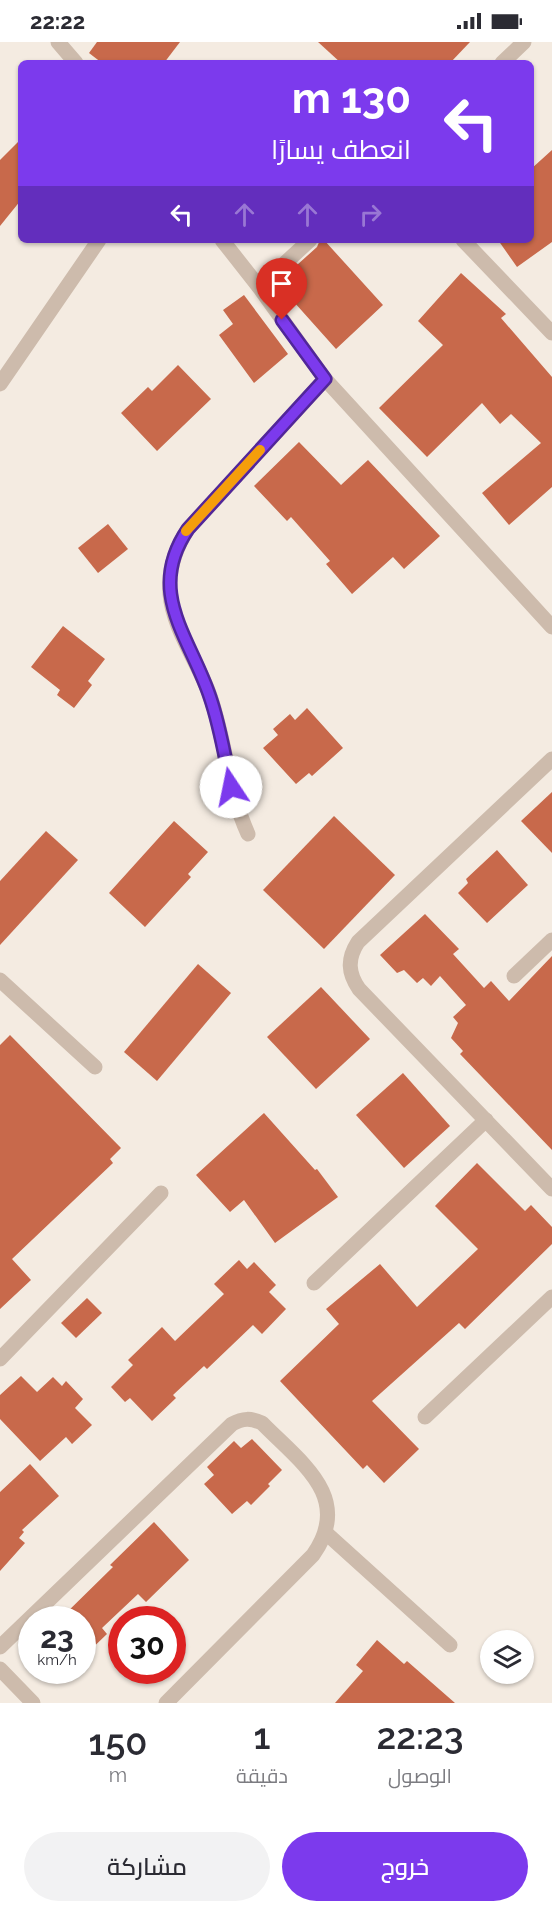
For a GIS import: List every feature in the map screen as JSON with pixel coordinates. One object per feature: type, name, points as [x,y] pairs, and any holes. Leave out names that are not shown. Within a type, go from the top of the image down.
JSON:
[{"type":"street","points":[[61,43],[74,60]]},
{"type":"street","points":[[504,60],[516,45]]},
{"type":"street","points":[[0,384],[97,243]]},
{"type":"street","points":[[224,243],[325,379],[552,627]]},
{"type":"street","points":[[259,287],[307,243]]},
{"type":"street","points":[[466,243],[552,333]]},
{"type":"street","points":[[248,834],[231,787],[210,698],[172,611],[171,568],[179,542],[188,529],[325,379]]},
{"type":"street","points":[[552,759],[358,942],[352,951],[349,964],[352,978],[359,989],[552,1189]]},
{"type":"street","points":[[514,976],[552,940]]},
{"type":"street","points":[[0,980],[95,1067]]},
{"type":"street","points":[[314,1283],[486,1120]]},
{"type":"street","points":[[0,1359],[161,1193]]},
{"type":"street","points":[[425,1417],[552,1297]]},
{"type":"street","points":[[0,1647],[232,1424],[240,1420],[255,1420],[262,1423],[313,1476],[323,1491],[328,1509],[326,1533],[312,1555],[166,1703]]},
{"type":"street","points":[[326,1533],[450,1645]]},
{"type":"street","points":[[0,1670],[33,1703]]},
{"type":"building","points":[[97,42],[180,42],[166,60],[98,60],[89,53]]},
{"type":"building","points":[[318,42],[470,42],[453,60],[338,60]]},
{"type":"building","points":[[18,142],[18,204],[0,226],[0,160]]},
{"type":"building","points":[[552,150],[552,242],[517,267],[500,243],[534,243],[534,166]]},
{"type":"building","points":[[319,243],[327,243],[383,305],[336,349],[277,283]]},
{"type":"building","points":[[461,273],[506,314],[501,318],[552,377],[552,487],[509,525],[482,493],[541,443],[511,414],[500,424],[482,403],[427,457],[379,408],[443,345],[418,321]]},
{"type":"building","points":[[244,295],[288,354],[254,383],[219,335],[233,324],[223,310]]},
{"type":"building","points":[[178,365],[211,399],[157,451],[121,413],[148,387],[152,391]]},
{"type":"building","points":[[299,442],[341,485],[368,460],[440,536],[404,569],[393,557],[352,594],[326,564],[330,561],[291,517],[287,521],[254,486]]},
{"type":"building","points":[[108,524],[128,549],[98,573],[78,548]]},
{"type":"building","points":[[63,626],[105,659],[88,681],[92,685],[74,708],[57,695],[60,690],[31,667]]},
{"type":"building","points":[[307,708],[343,748],[312,776],[309,773],[296,784],[263,748],[278,735],[273,729],[290,714],[295,720]]},
{"type":"building","points":[[552,792],[552,853],[521,821]]},
{"type":"building","points":[[334,816],[395,875],[324,949],[263,890]]},
{"type":"building","points":[[174,821],[208,852],[188,874],[191,877],[145,927],[109,893]]},
{"type":"building","points":[[46,831],[78,860],[0,945],[0,881]]},
{"type":"building","points":[[497,850],[528,885],[487,923],[458,893],[468,883],[466,879]]},
{"type":"building","points":[[425,914],[459,949],[453,954],[484,988],[491,981],[509,1001],[552,956],[552,1150],[460,1054],[463,1051],[451,1038],[458,1023],[453,1017],[466,1005],[440,976],[431,986],[423,978],[417,983],[404,970],[397,973],[380,955]]},
{"type":"building","points":[[198,964],[231,993],[157,1081],[124,1052]]},
{"type":"building","points":[[321,987],[370,1039],[316,1089],[267,1037]]},
{"type":"building","points":[[10,1035],[121,1148],[110,1159],[113,1163],[12,1259],[31,1280],[0,1309],[0,1045]]},
{"type":"building","points":[[403,1073],[450,1126],[404,1168],[356,1115]]},
{"type":"building","points":[[264,1113],[315,1170],[317,1169],[338,1197],[275,1243],[244,1200],[230,1212],[196,1175]]},
{"type":"building","points":[[477,1163],[525,1211],[531,1205],[552,1227],[552,1244],[465,1329],[459,1323],[372,1401],[419,1449],[384,1483],[367,1465],[363,1469],[280,1381],[339,1324],[326,1309],[380,1264],[417,1307],[478,1249],[435,1206]]},
{"type":"building","points":[[239,1260],[247,1269],[254,1262],[276,1285],[269,1292],[286,1309],[262,1334],[253,1325],[207,1369],[204,1366],[173,1395],[176,1398],[152,1421],[130,1398],[125,1402],[111,1387],[133,1365],[128,1360],[162,1327],[175,1341],[224,1294],[214,1284]]},
{"type":"building","points":[[87,1298],[102,1313],[76,1338],[61,1323]]},
{"type":"building","points":[[21,1376],[37,1392],[53,1377],[62,1386],[66,1381],[83,1399],[75,1408],[92,1425],[72,1444],[66,1437],[40,1461],[0,1419],[0,1395]]},
{"type":"building","points":[[252,1439],[282,1470],[251,1505],[247,1501],[232,1514],[204,1484],[214,1475],[207,1467],[234,1441],[241,1448]]},
{"type":"building","points":[[30,1464],[59,1496],[22,1530],[24,1532],[19,1538],[25,1543],[0,1571],[0,1492]]},
{"type":"building","points":[[154,1522],[189,1560],[146,1602],[138,1594],[125,1606],[108,1606],[108,1622],[102,1628],[107,1634],[96,1645],[96,1606],[73,1606],[113,1567],[110,1565]]},
{"type":"building","points":[[377,1640],[404,1664],[407,1661],[455,1703],[335,1703],[363,1671],[356,1665]]},
{"type":"slow traffic","points":[[186,531],[260,450]]},
{"type":"route","points":[[231,787],[220,730],[210,698],[172,611],[170,576],[179,542],[188,529],[325,379],[282,320]]}]
